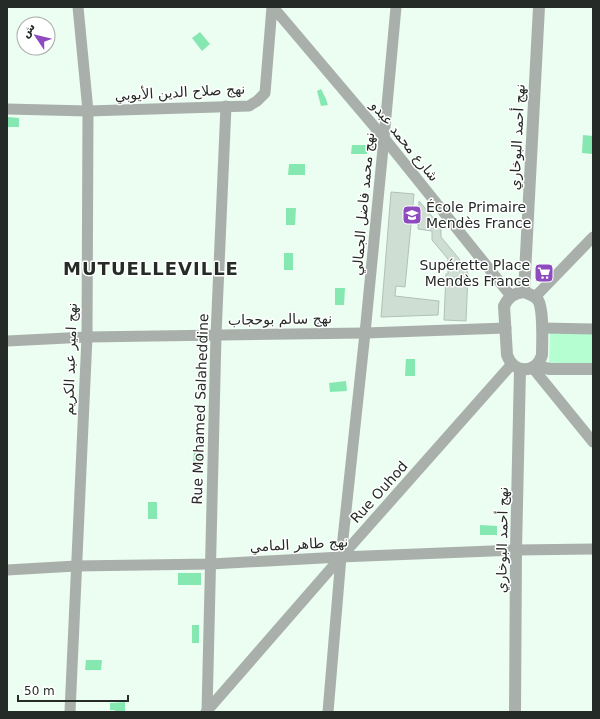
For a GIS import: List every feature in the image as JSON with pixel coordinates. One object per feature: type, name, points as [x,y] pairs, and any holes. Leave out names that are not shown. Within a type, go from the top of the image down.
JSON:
[{"type":"street","name":"نهج امير عبد الكريم","points":[[70,712],[87,337],[88,112],[78,7]]},
{"type":"street","name":"نهج صلاح الدين الأيوبي","points":[[7,109],[88,112],[249,106],[265,93],[272,7]]},
{"type":"street","name":"شارع محمد عبدو","points":[[272,7],[384,138],[512,296]]},
{"type":"street","name":"نهج محمد فاضل الجمالي","points":[[328,712],[341,557],[365,333],[396,7]]},
{"type":"street","name":"نهج أحمد البوخاري","points":[[524,292],[539,7]]},
{"type":"street","name":"Rue Mohamed Salaheddine","points":[[206,711],[216,335],[226,106]]},
{"type":"street","points":[[535,297],[593,237]]},
{"type":"street","points":[[512,296],[524,292],[530,294],[535,297],[541,306],[542,355],[540,361],[534,367]]},
{"type":"street","name":"نهج أحمد البوخاري","points":[[512,296],[508,298],[504,306],[507,355],[509,360],[516,366],[515,712]]},
{"type":"street","name":"نهج سالم بوحجاب","points":[[7,341],[87,337],[365,333],[506,328]]},
{"type":"street","points":[[542,328],[593,329]]},
{"type":"street","points":[[516,366],[526,369],[534,367],[593,370]]},
{"type":"street","name":"Rue Ouhod","points":[[206,711],[341,557],[516,366]]},
{"type":"street","points":[[534,367],[593,442]]},
{"type":"street","name":"نهج طاهر المامي","points":[[7,570],[76,566],[211,564],[516,550],[593,549]]},
{"type":"shaded area","points":[[200,32],[210,44],[202,51],[192,38]]},
{"type":"shaded area","points":[[321,89],[328,105],[321,106],[317,91]]},
{"type":"shaded area","points":[[7,117],[19,118],[19,127],[7,127]]},
{"type":"shaded area","points":[[583,135],[593,136],[592,154],[582,153]]},
{"type":"shaded area","points":[[352,145],[367,145],[367,154],[351,154]]},
{"type":"shaded area","points":[[289,164],[305,164],[305,175],[288,175]]},
{"type":"shaded area","points":[[286,208],[296,208],[295,225],[286,225]]},
{"type":"shaded area","points":[[284,253],[293,253],[293,270],[284,270]]},
{"type":"shaded area","points":[[335,288],[345,288],[344,305],[335,305]]},
{"type":"shaded area","points":[[550,333],[593,333],[593,366],[549,366]]},
{"type":"shaded area","points":[[406,359],[415,359],[415,376],[405,376]]},
{"type":"shaded area","points":[[346,381],[347,391],[330,392],[329,383]]},
{"type":"shaded area","points":[[194,449],[203,449],[203,466],[193,466]]},
{"type":"shaded area","points":[[148,502],[157,502],[157,519],[148,519]]},
{"type":"shaded area","points":[[480,525],[497,526],[497,535],[480,535]]},
{"type":"shaded area","points":[[178,573],[201,573],[201,585],[178,585]]},
{"type":"shaded area","points":[[192,625],[199,625],[199,643],[192,643]]},
{"type":"shaded area","points":[[86,660],[102,660],[101,670],[85,670]]},
{"type":"shaded area","points":[[125,702],[125,712],[110,710],[110,703]]},
{"type":"building","points":[[391,192],[414,194],[405,287],[396,286],[395,296],[439,301],[438,315],[381,317]]},
{"type":"building","points":[[419,201],[441,227],[441,237],[465,266],[468,274],[466,321],[444,320],[448,259],[432,240],[432,231],[418,229]]},
{"type":"place","name":"École Primaire Mendès France","points":[[412,215]]},
{"type":"place","name":"Supérette Place Mendès France","points":[[544,273]]},
{"type":"district","name":"MUTUELLEVILLE","points":[[151,268]]}]
